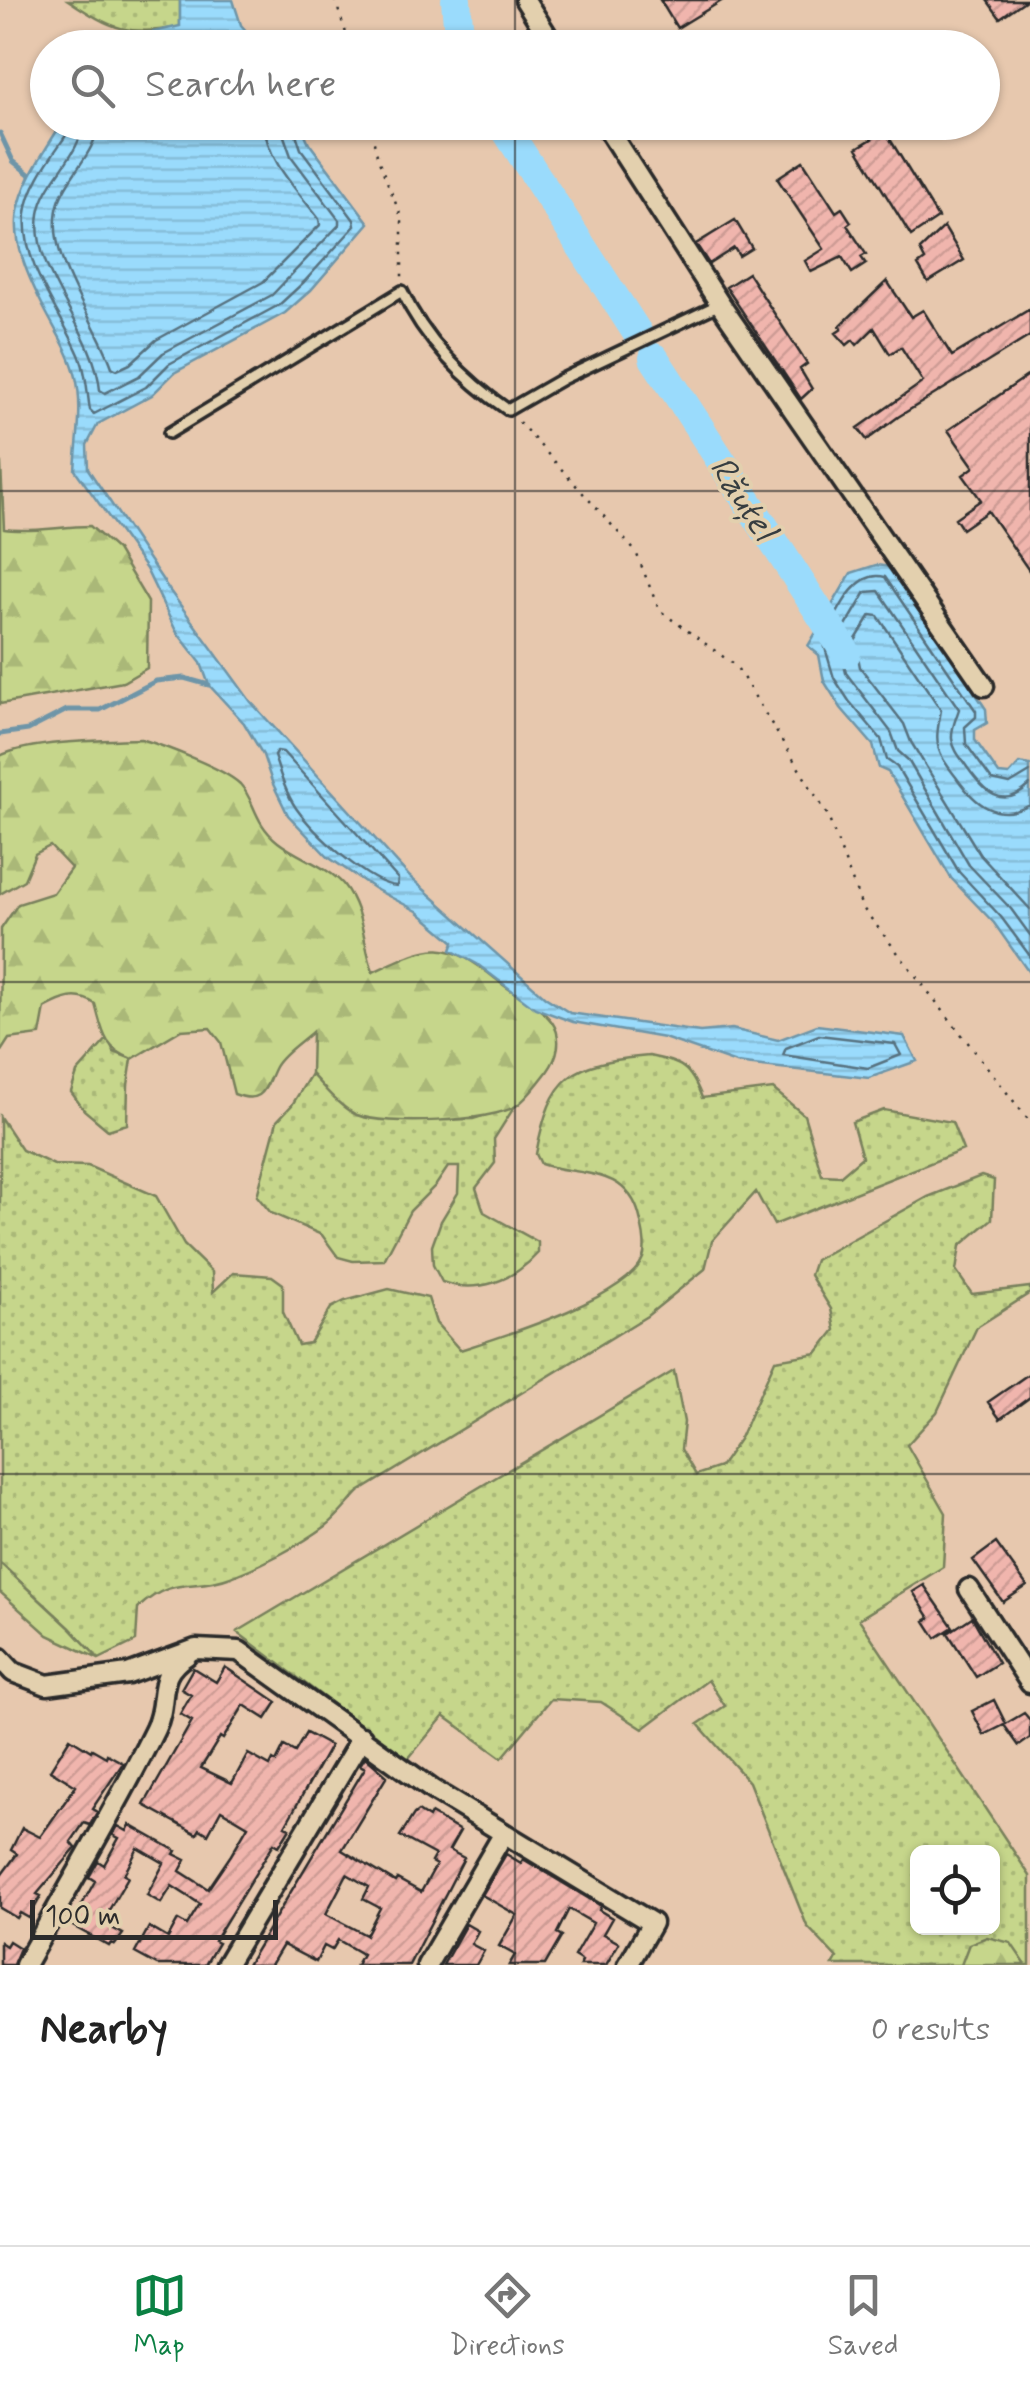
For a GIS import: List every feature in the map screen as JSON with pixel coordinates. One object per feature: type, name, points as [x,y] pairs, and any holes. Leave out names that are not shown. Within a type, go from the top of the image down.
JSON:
[{"type":"street","points":[[525,0],[544,30]]},
{"type":"street","points":[[615,140],[720,304],[984,686]]},
{"type":"street","points":[[969,1589],[1030,1683]]},
{"type":"street","points":[[25,1965],[148,1744],[158,1723],[165,1679],[174,1663],[208,1648]]},
{"type":"street","points":[[4,1667],[48,1685],[128,1674],[174,1655],[208,1648],[239,1652],[433,1790],[652,1923],[628,1965]]},
{"type":"street","points":[[128,1674],[150,1681],[162,1703]]},
{"type":"street","points":[[226,1965],[362,1737]]},
{"type":"street","points":[[427,1965],[504,1832]]},
{"type":"lane","points":[[169,433],[402,291],[415,318],[472,386],[508,410],[562,379],[720,304]]},
{"type":"path","points":[[335,0],[345,30]]},
{"type":"path","points":[[374,140],[402,218],[402,291]]},
{"type":"path","points":[[508,410],[636,552],[658,610],[736,666],[827,814],[862,906],[1030,1122]]},
{"type":"green space","points":[[68,0],[180,0],[180,27],[133,30],[97,18]]},
{"type":"green space","points":[[0,443],[4,529],[90,526],[117,550],[148,602],[147,668],[123,682],[0,704]]},
{"type":"green space","points":[[141,739],[193,758],[232,778],[245,790],[270,834],[343,884],[359,915],[373,972],[423,951],[449,951],[479,966],[547,1016],[557,1034],[556,1054],[529,1094],[503,1111],[462,1119],[390,1120],[357,1115],[311,1074],[312,1032],[278,1062],[258,1096],[244,1097],[234,1094],[221,1042],[210,1028],[181,1030],[132,1059],[110,1044],[95,1004],[76,997],[45,1008],[40,1035],[9,1039],[0,1053],[1,929],[18,904],[53,893],[71,868],[50,846],[35,854],[24,880],[0,894],[0,756],[48,744]]},
{"type":"green space","points":[[108,1038],[114,1052],[132,1059],[127,1124],[108,1130],[84,1110],[71,1092],[77,1073]]},
{"type":"green space","points":[[649,1056],[670,1061],[689,1072],[702,1098],[773,1089],[804,1115],[822,1175],[840,1176],[862,1157],[852,1122],[884,1110],[952,1122],[963,1150],[774,1225],[756,1192],[712,1241],[705,1269],[647,1316],[359,1492],[330,1522],[292,1548],[231,1577],[173,1587],[151,1598],[138,1608],[136,1641],[99,1659],[0,1563],[0,1117],[22,1150],[54,1165],[88,1166],[156,1196],[184,1245],[212,1272],[213,1292],[233,1273],[272,1276],[283,1284],[283,1312],[298,1345],[310,1343],[331,1308],[389,1289],[428,1298],[436,1323],[460,1350],[532,1326],[589,1301],[632,1273],[643,1258],[639,1216],[626,1191],[604,1177],[541,1164],[536,1154],[549,1106],[569,1078],[601,1063]]},
{"type":"green space","points":[[311,1074],[357,1115],[473,1119],[515,1106],[494,1139],[495,1163],[476,1188],[484,1212],[538,1242],[538,1253],[518,1271],[494,1282],[469,1286],[442,1282],[433,1265],[432,1246],[458,1193],[459,1167],[448,1167],[410,1211],[384,1260],[353,1261],[338,1257],[322,1235],[271,1213],[257,1196],[277,1121]]},
{"type":"green space","points":[[981,1176],[994,1180],[992,1219],[960,1246],[956,1271],[972,1294],[1030,1287],[1030,1293],[977,1327],[937,1412],[907,1445],[946,1513],[943,1567],[859,1619],[1030,1876],[1030,1965],[833,1965],[837,1958],[807,1926],[749,1782],[698,1724],[725,1706],[708,1680],[643,1729],[601,1702],[551,1699],[502,1758],[444,1716],[407,1760],[237,1632],[674,1371],[684,1422],[681,1449],[696,1475],[720,1467],[740,1438],[775,1360],[817,1353],[835,1330],[831,1309],[810,1275],[815,1260],[928,1197]]},
{"type":"green space","points":[[0,1563],[99,1659],[48,1635],[0,1592]]},
{"type":"green space","points":[[987,1937],[1011,1943],[1026,1965],[961,1965],[969,1944]]},
{"type":"water","points":[[180,0],[233,0],[245,30],[162,30],[180,26]]},
{"type":"water","points":[[52,140],[308,140],[369,223],[311,290],[285,313],[174,373],[152,395],[98,424],[87,445],[88,469],[251,702],[410,877],[545,997],[570,1013],[700,1032],[732,1029],[778,1040],[817,1025],[904,1036],[917,1061],[869,1078],[736,1063],[664,1038],[573,1022],[535,1008],[477,964],[451,950],[454,942],[417,911],[328,857],[288,815],[263,755],[244,723],[209,685],[201,663],[176,631],[146,569],[75,470],[79,411],[76,377],[32,283],[17,235],[17,215],[31,174]]},
{"type":"water","points":[[876,565],[890,567],[986,709],[987,723],[975,730],[975,740],[999,774],[1009,775],[1020,763],[1030,765],[1030,974],[994,923],[951,878],[888,772],[879,768],[873,745],[824,681],[819,655],[808,646],[851,573]]},
{"type":"building","points":[[660,0],[723,0],[677,28]]},
{"type":"building","points":[[987,0],[1026,0],[1000,18]]},
{"type":"building","points":[[870,140],[890,140],[938,218],[911,236],[857,148]]},
{"type":"building","points":[[803,161],[836,212],[842,208],[851,222],[847,225],[866,254],[861,257],[866,264],[852,273],[842,257],[811,272],[805,261],[824,249],[777,178]]},
{"type":"building","points":[[735,220],[752,248],[739,256],[734,248],[709,264],[696,244]]},
{"type":"building","points":[[944,227],[964,260],[928,282],[918,265],[925,260],[920,250]]},
{"type":"building","points":[[748,273],[807,364],[800,369],[812,389],[801,399],[726,287]]},
{"type":"building","points":[[887,281],[911,317],[923,310],[952,356],[1030,309],[1030,336],[867,440],[858,428],[923,382],[901,347],[890,354],[874,328],[857,345],[853,340],[847,345],[836,333]]},
{"type":"building","points":[[1030,374],[1030,572],[988,511],[962,529],[955,518],[981,500],[963,475],[974,467],[948,430]]},
{"type":"building","points":[[1030,1373],[1030,1397],[1000,1419],[988,1402]]},
{"type":"building","points":[[996,1543],[1027,1586],[1003,1602],[973,1560]]},
{"type":"building","points":[[924,1585],[953,1627],[936,1638],[925,1621],[930,1618],[913,1592]]},
{"type":"building","points":[[972,1617],[998,1663],[976,1677],[948,1633]]},
{"type":"building","points":[[225,1667],[277,1702],[266,1719],[244,1705],[201,1768],[232,1783],[248,1754],[270,1766],[284,1746],[295,1752],[306,1733],[330,1746],[285,1826],[290,1828],[279,1846],[274,1843],[214,1941],[218,1943],[205,1965],[157,1965],[135,1953],[149,1927],[168,1938],[178,1920],[187,1925],[200,1904],[172,1886],[161,1903],[147,1895],[164,1863],[138,1848],[124,1875],[128,1877],[105,1917],[115,1923],[112,1928],[123,1934],[115,1945],[109,1946],[71,1925],[95,1881],[89,1877],[98,1861],[104,1865],[119,1838],[113,1835],[118,1826],[127,1831],[130,1825],[176,1851],[174,1854],[186,1860],[180,1871],[208,1889],[231,1855],[248,1826],[221,1810],[208,1834],[200,1829],[197,1834],[144,1805],[192,1721],[180,1714],[191,1695],[181,1689],[193,1668],[216,1682]]},
{"type":"building","points":[[994,1700],[1006,1724],[984,1735],[972,1711]]},
{"type":"building","points":[[1024,1713],[1030,1720],[1030,1738],[1019,1746],[1004,1725]]},
{"type":"building","points":[[70,1738],[123,1763],[92,1809],[97,1812],[90,1825],[84,1823],[71,1842],[76,1848],[37,1894],[41,1896],[29,1918],[20,1913],[17,1918],[0,1908],[0,1877],[17,1854],[11,1850],[22,1828],[40,1837],[76,1786],[50,1770]]},
{"type":"building","points":[[365,1757],[387,1776],[342,1850],[395,1882],[397,1879],[421,1892],[436,1865],[431,1862],[435,1855],[400,1836],[414,1814],[418,1811],[429,1818],[431,1814],[460,1831],[449,1850],[464,1858],[409,1965],[356,1965],[362,1954],[338,1940],[332,1950],[324,1946],[316,1962],[283,1945],[271,1965],[247,1965],[365,1768],[360,1765]],"holes":[[[347,1874],[369,1887],[363,1899],[380,1908],[366,1935],[326,1914]]]},
{"type":"building","points":[[506,1854],[521,1863],[523,1859],[601,1906],[599,1910],[612,1918],[603,1934],[619,1943],[606,1965],[580,1965],[582,1961],[574,1956],[593,1923],[569,1909],[557,1933],[562,1936],[545,1965],[509,1965],[515,1955],[499,1946],[517,1915],[482,1895]]},
{"type":"building","points":[[466,1924],[478,1931],[471,1944],[484,1951],[476,1965],[443,1965]]},
{"type":"building","points":[[9,1941],[20,1948],[13,1965],[0,1965],[0,1942],[6,1946]]},
{"type":"waterway","name":"Răuțel","points":[[456,0],[458,30]]},
{"type":"waterway","points":[[0,133],[13,161],[29,174]]},
{"type":"waterway","name":"Răuțel","points":[[513,140],[638,334]]},
{"type":"waterway","name":"Răuțel","points":[[654,358],[846,653]]},
{"type":"waterway","points":[[0,734],[28,730],[67,710],[100,710],[156,681],[184,678],[209,685]]}]
